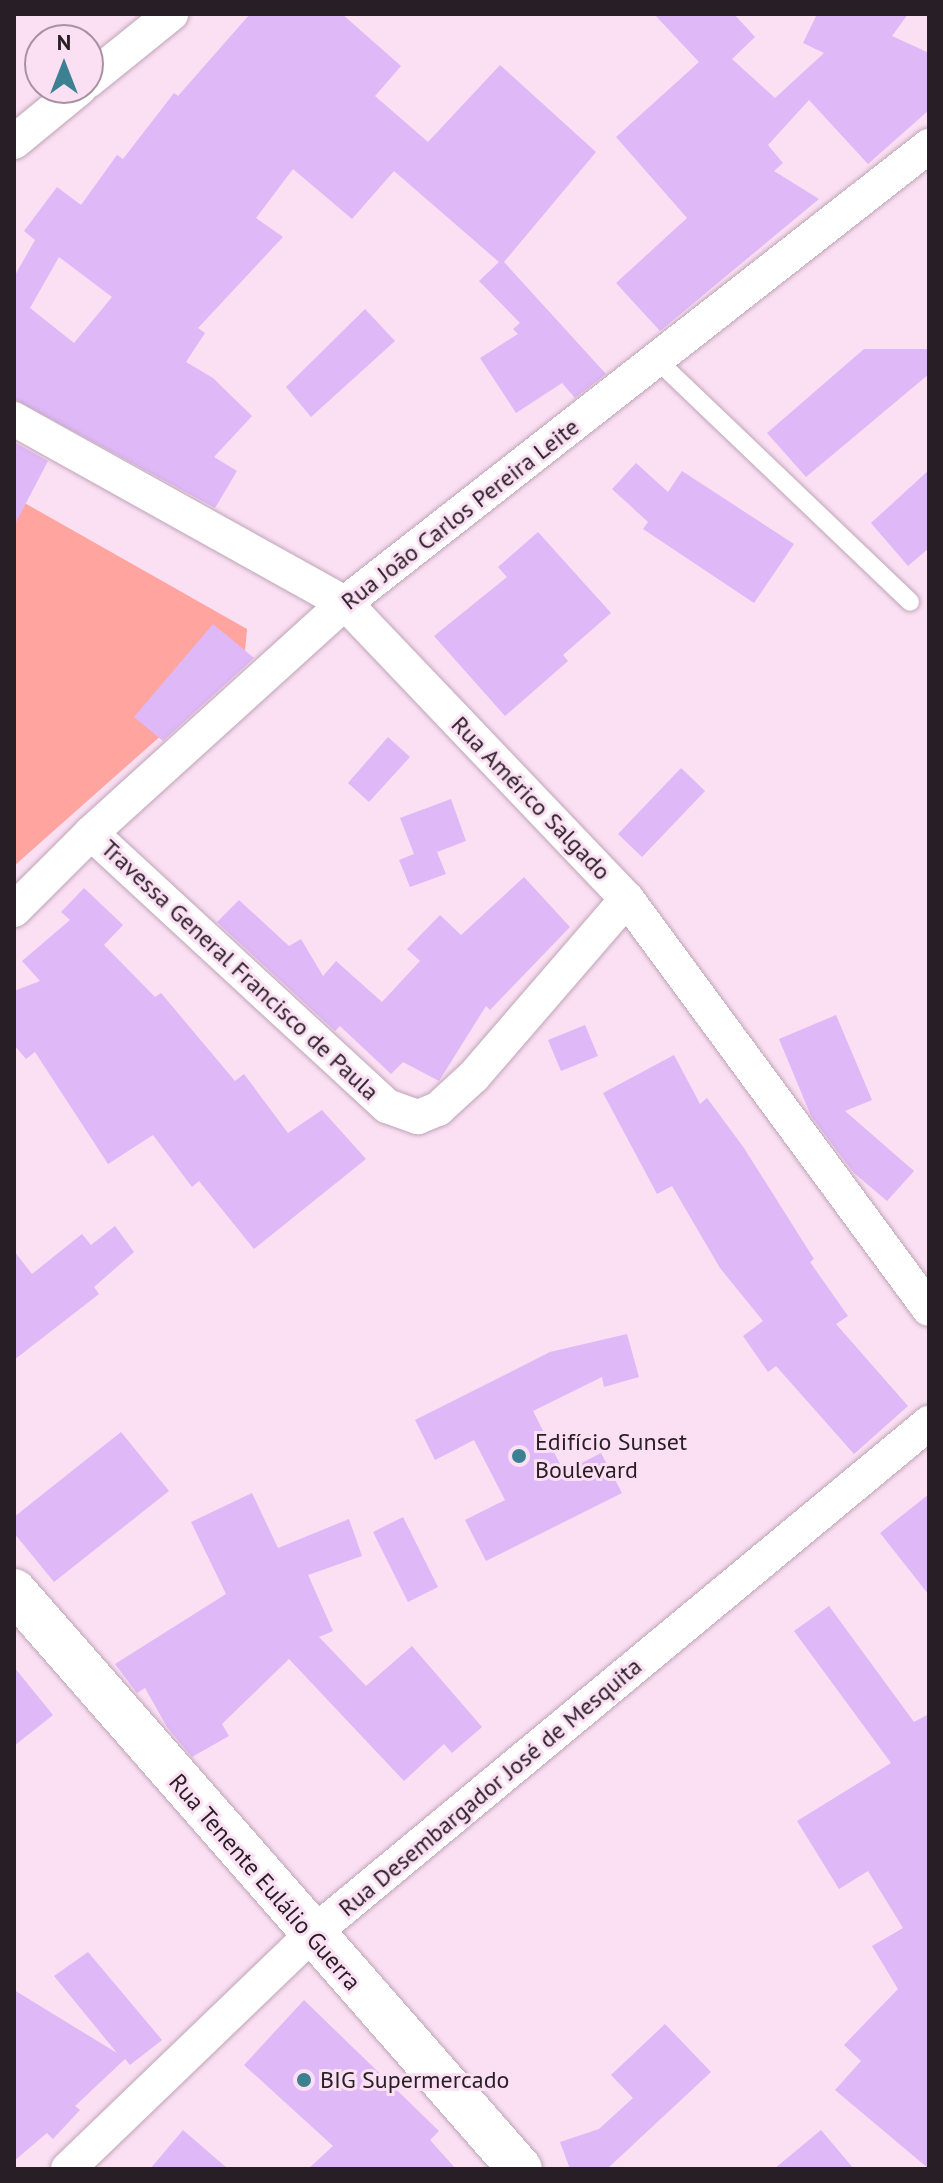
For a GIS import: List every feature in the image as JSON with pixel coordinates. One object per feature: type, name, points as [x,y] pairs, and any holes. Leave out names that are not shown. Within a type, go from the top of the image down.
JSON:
[{"type":"street","points":[[104,68],[171,14]]},
{"type":"street","points":[[14,142],[60,104]]},
{"type":"street","name":"Rua João Carlos Pereira Leite","points":[[14,910],[91,833],[345,603],[929,146]]},
{"type":"street","name":"Rua Américo Salgado","points":[[14,419],[345,603],[627,899],[929,1309]]},
{"type":"street","name":"Travessa General Francisco de Paula","points":[[91,833],[387,1106],[418,1117],[438,1109],[474,1076],[627,899]]},
{"type":"street","name":"Rua Desembargador José de Mesquita","points":[[68,2169],[311,1935],[929,1423]]},
{"type":"street","name":"Rua Tenente Eulálio Guerra","points":[[14,1591],[311,1935],[520,2169]]},
{"type":"lane","points":[[657,360],[910,602]]},
{"type":"shaded area","points":[[14,497],[247,629],[244,662],[14,866]]},
{"type":"building","points":[[250,14],[342,14],[401,66],[375,96],[428,142],[500,65],[596,152],[504,262],[606,374],[575,398],[562,383],[516,413],[480,358],[518,334],[513,329],[520,323],[479,281],[499,262],[394,171],[352,219],[293,169],[256,218],[283,237],[198,328],[205,333],[186,362],[213,378],[252,416],[214,457],[237,471],[215,508],[14,399],[14,277],[35,240],[24,231],[57,187],[81,205],[117,155],[123,159],[174,93],[178,96]],"holes":[[[59,257],[112,297],[74,343],[30,308]]]},
{"type":"building","points":[[654,14],[734,14],[755,37],[732,59],[775,98],[824,53],[803,43],[817,14],[908,14],[892,36],[929,53],[929,110],[868,164],[809,100],[768,145],[783,163],[774,171],[819,199],[660,331],[616,283],[687,218],[616,137],[699,62]]},
{"type":"building","points":[[365,309],[395,341],[311,417],[286,387]]},
{"type":"building","points":[[864,349],[929,349],[929,374],[806,477],[767,433]]},
{"type":"building","points":[[14,442],[48,461],[14,526]]},
{"type":"building","points":[[636,463],[668,492],[682,471],[794,544],[754,603],[643,529],[648,522],[612,489]]},
{"type":"building","points":[[929,470],[929,548],[908,566],[871,523]]},
{"type":"building","points":[[538,532],[611,613],[563,655],[568,661],[505,716],[434,636],[507,577],[498,567]]},
{"type":"building","points":[[213,624],[254,658],[163,741],[134,717]]},
{"type":"building","points":[[388,737],[410,757],[369,802],[348,783]]},
{"type":"building","points":[[681,768],[705,791],[642,857],[618,834]]},
{"type":"building","points":[[451,799],[466,841],[437,852],[446,874],[410,887],[399,860],[414,854],[400,818]]},
{"type":"building","points":[[524,877],[570,927],[490,1010],[486,1006],[439,1081],[403,1062],[391,1074],[340,1026],[335,1031],[217,922],[239,900],[289,946],[301,939],[323,976],[336,961],[382,1002],[420,961],[407,949],[440,915],[461,935]]},
{"type":"building","points":[[84,888],[123,925],[104,945],[155,997],[161,993],[235,1081],[244,1074],[288,1133],[322,1110],[366,1159],[254,1249],[199,1181],[192,1187],[153,1135],[108,1164],[35,1052],[26,1059],[14,1045],[14,991],[40,981],[22,961],[70,920],[61,912]]},
{"type":"building","points":[[836,1015],[872,1100],[845,1111],[914,1171],[887,1201],[854,1173],[811,1116],[779,1039]]},
{"type":"building","points":[[585,1025],[598,1056],[561,1071],[548,1040]]},
{"type":"building","points":[[674,1055],[700,1104],[707,1098],[744,1148],[814,1259],[810,1262],[848,1316],[836,1324],[908,1406],[854,1454],[776,1366],[768,1372],[743,1336],[763,1321],[720,1268],[672,1186],[657,1194],[603,1093]]},
{"type":"building","points":[[115,1226],[134,1252],[94,1287],[99,1294],[14,1360],[14,1251],[32,1274],[82,1234],[91,1245]]},
{"type":"building","name":"Edifício Sunset Boulevard","points":[[627,1334],[639,1377],[604,1387],[602,1377],[533,1411],[564,1472],[601,1453],[622,1493],[486,1561],[465,1520],[505,1500],[474,1440],[435,1460],[415,1420],[550,1352]]},
{"type":"building","points":[[121,1432],[169,1491],[54,1582],[14,1533],[14,1517]]},
{"type":"building","points":[[252,1493],[278,1548],[349,1519],[362,1556],[308,1575],[333,1631],[319,1637],[366,1686],[412,1646],[482,1727],[452,1753],[444,1744],[404,1781],[289,1659],[222,1724],[229,1736],[192,1757],[167,1727],[145,1688],[137,1693],[115,1664],[226,1594],[191,1522]]},
{"type":"building","points":[[929,1494],[929,1595],[880,1533]]},
{"type":"building","points":[[403,1517],[438,1587],[408,1602],[373,1532]]},
{"type":"building","points":[[829,1606],[914,1722],[929,1714],[929,2169],[835,2090],[861,2061],[844,2045],[898,1989],[872,1946],[903,1928],[868,1871],[839,1889],[797,1821],[891,1763],[794,1631]]},
{"type":"building","points":[[14,1667],[53,1715],[14,1746]]},
{"type":"building","points":[[88,1952],[162,2040],[130,2065],[125,2059],[75,2106],[80,2110],[53,2139],[47,2133],[14,2161],[14,1990],[117,2053],[54,1976]]},
{"type":"building","points":[[304,2000],[439,2131],[430,2140],[456,2169],[308,2169],[333,2146],[244,2065]]},
{"type":"building","points":[[665,2024],[711,2072],[607,2169],[570,2169],[560,2142],[599,2129],[633,2098],[611,2075]]},
{"type":"building","points":[[183,2130],[228,2169],[150,2169]]},
{"type":"building","points":[[821,2130],[854,2169],[774,2169]]},
{"type":"place","name":"Edifício Sunset Boulevard","points":[[519,1456]]},
{"type":"place","name":"BIG Supermercado","points":[[304,2080]]}]
